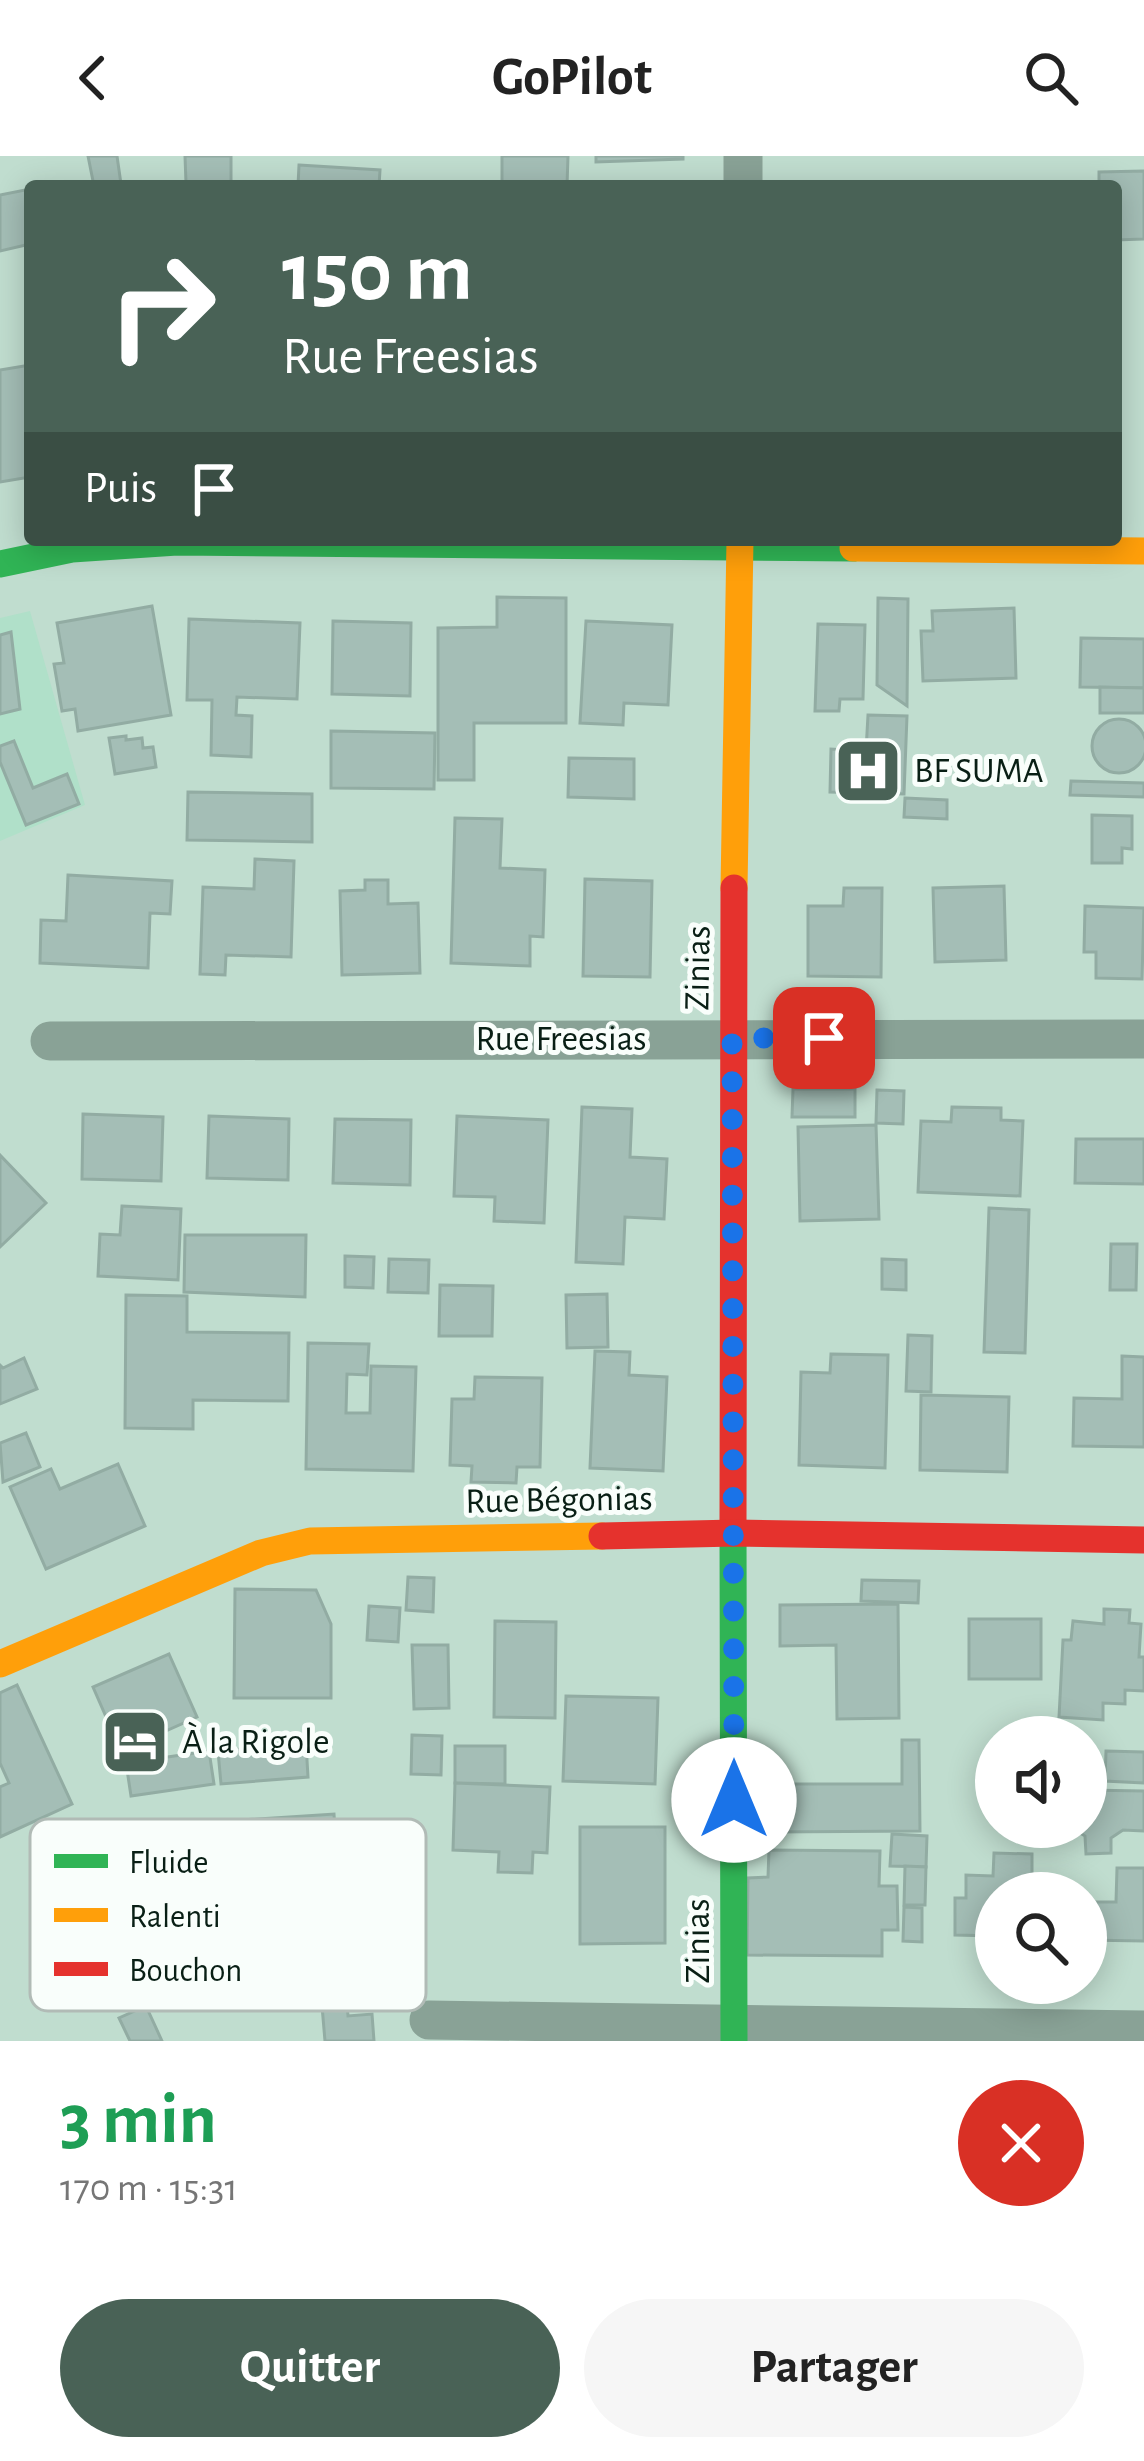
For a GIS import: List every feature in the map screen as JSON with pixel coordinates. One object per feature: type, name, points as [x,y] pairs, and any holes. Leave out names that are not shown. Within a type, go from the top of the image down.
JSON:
[{"type":"street","points":[[0,564],[72,549],[117,546]]},
{"type":"street","name":"Zinias","points":[[734,2032],[732,1038],[740,546]]},
{"type":"street","points":[[892,546],[1144,551]]},
{"type":"street","name":"Rue Freesias","points":[[50,1040],[1144,1039]]},
{"type":"street","name":"Rue Bégonias","points":[[0,1664],[261,1553],[310,1541],[735,1533],[1144,1540]]},
{"type":"street","points":[[428,2020],[734,2032],[1144,2030]]},
{"type":"shaded area","points":[[30,611],[85,805],[0,841],[0,618]]},
{"type":"building","points":[[88,156],[117,156],[120,180],[93,180]]},
{"type":"building","points":[[185,156],[231,156],[231,180],[186,180]]},
{"type":"building","points":[[502,156],[568,156],[567,180],[502,180]]},
{"type":"building","points":[[596,156],[683,156],[683,159],[596,162]]},
{"type":"building","points":[[299,165],[380,170],[379,180],[298,180]]},
{"type":"building","points":[[1144,171],[1144,239],[1122,240],[1122,180],[1099,180],[1099,172]]},
{"type":"building","points":[[24,190],[24,245],[0,251],[0,195]]},
{"type":"building","points":[[24,366],[24,478],[0,482],[0,370]]},
{"type":"building","points":[[497,597],[566,598],[566,723],[474,723],[474,780],[438,780],[438,628],[497,627]]},
{"type":"building","points":[[878,598],[908,599],[907,706],[877,685]]},
{"type":"building","points":[[152,606],[171,715],[78,731],[75,709],[62,711],[54,664],[64,663],[57,623]]},
{"type":"building","points":[[1014,608],[1016,678],[923,681],[921,631],[933,631],[932,611]]},
{"type":"building","points":[[189,619],[300,623],[297,699],[237,697],[236,715],[252,716],[251,757],[211,755],[212,700],[187,700]]},
{"type":"building","points":[[333,621],[411,623],[410,696],[332,694]]},
{"type":"building","points":[[586,621],[672,625],[668,705],[624,703],[623,725],[580,723]]},
{"type":"building","points":[[818,624],[865,625],[863,699],[840,699],[839,711],[815,711]]},
{"type":"building","points":[[11,632],[20,709],[0,714],[0,635]]},
{"type":"building","points":[[1081,638],[1144,639],[1144,688],[1080,687]]},
{"type":"building","points":[[1100,687],[1144,688],[1144,713],[1100,713]]},
{"type":"building","name":"BF SUMA","points":[[868,715],[907,716],[904,794],[830,792],[831,749],[866,751]]},
{"type":"building","points":[[1109,721],[1129,721],[1144,736],[1144,756],[1129,771],[1109,771],[1094,756],[1094,736]]},
{"type":"building","points":[[331,731],[435,733],[434,789],[331,788]]},
{"type":"building","points":[[126,736],[126,740],[142,738],[143,748],[153,747],[156,767],[115,774],[109,738]]},
{"type":"building","points":[[14,741],[33,788],[67,774],[79,804],[26,825],[0,762],[0,746]]},
{"type":"building","points":[[569,758],[634,759],[634,799],[568,797]]},
{"type":"building","points":[[1071,781],[1144,783],[1144,797],[1070,795]]},
{"type":"building","points":[[188,792],[312,794],[312,842],[187,840]]},
{"type":"building","points":[[905,798],[947,800],[947,819],[904,817]]},
{"type":"building","points":[[1092,815],[1132,816],[1132,849],[1122,848],[1122,863],[1092,863]]},
{"type":"building","points":[[455,818],[502,819],[500,868],[545,870],[543,937],[530,936],[530,966],[451,963]]},
{"type":"building","points":[[255,859],[294,861],[291,957],[226,955],[225,975],[200,974],[203,887],[254,889]]},
{"type":"building","points":[[68,875],[172,881],[170,914],[150,913],[148,968],[40,963],[41,920],[66,921]]},
{"type":"building","points":[[585,879],[652,881],[650,977],[583,976]]},
{"type":"building","points":[[365,880],[388,880],[388,904],[418,903],[420,973],[342,975],[340,891],[365,890]]},
{"type":"building","points":[[1004,886],[1006,960],[935,962],[933,888]]},
{"type":"building","points":[[844,888],[882,888],[881,977],[808,976],[808,906],[843,906]]},
{"type":"building","points":[[1085,906],[1144,908],[1142,979],[1096,978],[1096,952],[1084,952]]},
{"type":"building","points":[[793,1089],[855,1089],[855,1117],[792,1117]]},
{"type":"building","points":[[877,1090],[904,1091],[903,1124],[876,1123]]},
{"type":"building","points":[[582,1107],[632,1109],[630,1157],[667,1159],[664,1219],[625,1217],[623,1264],[576,1262]]},
{"type":"building","points":[[952,1107],[1001,1108],[1001,1120],[1023,1121],[1020,1196],[918,1192],[921,1121],[951,1122]]},
{"type":"building","points":[[83,1114],[163,1117],[161,1181],[82,1179]]},
{"type":"building","points":[[209,1116],[289,1119],[288,1180],[207,1178]]},
{"type":"building","points":[[457,1116],[548,1120],[544,1223],[494,1221],[495,1197],[454,1196]]},
{"type":"building","points":[[335,1119],[411,1120],[410,1185],[333,1183]]},
{"type":"building","points":[[876,1125],[879,1219],[800,1221],[798,1127]]},
{"type":"building","points":[[1076,1139],[1144,1139],[1144,1184],[1075,1183]]},
{"type":"building","points":[[0,1155],[46,1203],[0,1247]]},
{"type":"building","points":[[122,1206],[181,1209],[178,1280],[98,1276],[100,1234],[120,1235]]},
{"type":"building","points":[[989,1208],[1029,1210],[1025,1353],[984,1352]]},
{"type":"building","points":[[185,1235],[306,1235],[305,1297],[184,1292]]},
{"type":"building","points":[[1111,1244],[1137,1244],[1136,1290],[1110,1290]]},
{"type":"building","points":[[345,1256],[374,1257],[373,1288],[345,1287]]},
{"type":"building","points":[[389,1259],[429,1260],[428,1293],[388,1292]]},
{"type":"building","points":[[882,1259],[906,1260],[906,1290],[882,1289]]},
{"type":"building","points":[[440,1285],[493,1286],[492,1336],[439,1336]]},
{"type":"building","points":[[607,1294],[608,1347],[567,1348],[566,1295]]},
{"type":"building","points":[[126,1295],[187,1296],[187,1332],[289,1333],[288,1401],[193,1400],[193,1429],[125,1428]]},
{"type":"building","points":[[908,1335],[932,1336],[931,1392],[906,1391]]},
{"type":"building","points":[[308,1343],[369,1344],[367,1375],[347,1374],[346,1413],[370,1413],[371,1366],[416,1367],[413,1471],[306,1469]]},
{"type":"building","points":[[595,1351],[630,1352],[629,1375],[667,1377],[663,1471],[590,1468]]},
{"type":"building","points":[[831,1354],[888,1355],[885,1468],[799,1465],[801,1372],[830,1373]]},
{"type":"building","points":[[1122,1356],[1144,1357],[1144,1447],[1073,1446],[1074,1398],[1122,1399]]},
{"type":"building","points":[[24,1358],[37,1389],[0,1404],[0,1365],[3,1368]]},
{"type":"building","points":[[475,1377],[542,1378],[540,1467],[517,1467],[516,1483],[471,1482],[472,1466],[450,1465],[452,1399],[474,1399]]},
{"type":"building","points":[[921,1395],[1009,1397],[1007,1472],[920,1470]]},
{"type":"building","points":[[26,1433],[40,1467],[3,1482],[0,1443]]},
{"type":"building","points":[[118,1464],[145,1526],[46,1569],[10,1487],[51,1469],[60,1489]]},
{"type":"building","points":[[408,1577],[434,1578],[433,1612],[406,1610]]},
{"type":"building","points":[[862,1580],[919,1581],[918,1603],[861,1601]]},
{"type":"building","points":[[235,1589],[316,1590],[331,1624],[331,1698],[234,1698]]},
{"type":"building","points":[[898,1604],[899,1718],[837,1719],[836,1645],[780,1646],[780,1605]]},
{"type":"building","points":[[369,1606],[400,1608],[398,1642],[367,1640]]},
{"type":"building","points":[[1104,1609],[1130,1610],[1129,1623],[1141,1624],[1144,1691],[1125,1690],[1125,1704],[1103,1703],[1103,1716],[1059,1716],[1063,1640],[1071,1640],[1073,1621],[1104,1624]]},
{"type":"building","points":[[969,1619],[1041,1619],[1041,1679],[969,1679]]},
{"type":"building","points":[[495,1621],[556,1622],[555,1718],[494,1717]]},
{"type":"building","points":[[412,1645],[448,1645],[449,1708],[414,1709]]},
{"type":"building","points":[[169,1654],[197,1717],[121,1751],[93,1687]]},
{"type":"building","points":[[17,1685],[72,1804],[30,1819],[30,1823],[0,1837],[0,1787],[9,1783],[0,1763],[0,1693]]},
{"type":"building","points":[[566,1696],[658,1698],[655,1784],[563,1781]]},
{"type":"building","points":[[412,1735],[442,1736],[441,1775],[411,1774]]},
{"type":"building","points":[[902,1740],[919,1740],[920,1831],[772,1832],[771,1784],[902,1784]]},
{"type":"building","points":[[306,1743],[308,1777],[221,1784],[218,1751]]},
{"type":"building","points":[[455,1746],[505,1746],[505,1784],[455,1783]]},
{"type":"building","points":[[209,1751],[214,1784],[131,1796],[126,1763]]},
{"type":"building","points":[[1107,1751],[1144,1752],[1144,1783],[1107,1781]]},
{"type":"building","points":[[455,1783],[550,1787],[547,1853],[533,1852],[532,1873],[498,1872],[499,1852],[453,1850]]},
{"type":"building","points":[[1107,1790],[1144,1791],[1144,1831],[1123,1830],[1111,1838],[1111,1853],[1086,1854],[1086,1848],[1107,1848]]},
{"type":"building","points":[[334,1814],[334,1819],[257,1819]]},
{"type":"building","points":[[580,1827],[665,1827],[665,1943],[580,1944]]},
{"type":"building","points":[[892,1834],[927,1836],[926,1867],[890,1866]]},
{"type":"building","points":[[769,1850],[880,1851],[879,1886],[897,1886],[898,1930],[882,1930],[882,1956],[747,1955],[748,1878],[768,1877]]},
{"type":"building","points":[[994,1853],[1032,1854],[1032,1872],[993,1872]]},
{"type":"building","points":[[905,1866],[926,1867],[925,1905],[904,1905]]},
{"type":"building","points":[[1117,1868],[1144,1868],[1144,1941],[1107,1940],[1107,1902],[1116,1902]]},
{"type":"building","points":[[966,1875],[975,1875],[975,1936],[955,1935],[955,1898],[966,1898]]},
{"type":"building","points":[[904,1907],[922,1908],[922,1942],[903,1941]]},
{"type":"building","points":[[148,2011],[162,2041],[130,2041],[119,2018]]},
{"type":"building","points":[[322,2011],[372,2014],[374,2041],[325,2041]]},
{"type":"traffic: fast","points":[[0,564],[72,549],[117,546]]},
{"type":"traffic: fast","points":[[628,546],[853,548]]},
{"type":"traffic: fast","points":[[733,1524],[734,2041]]},
{"type":"traffic: slow","points":[[734,888],[740,546]]},
{"type":"traffic: slow","points":[[853,548],[1144,551]]},
{"type":"traffic: slow","points":[[0,1664],[261,1553],[310,1541],[602,1536]]},
{"type":"traffic: jam","points":[[733,1524],[734,888]]},
{"type":"traffic: jam","points":[[602,1536],[735,1533],[1144,1540]]},
{"type":"place","name":"BF SUMA","points":[[868,771]]},
{"type":"place","name":"À la Rigole","points":[[135,1742]]},
{"type":"route","points":[[734,1800],[732,1038],[824,1038]]}]
